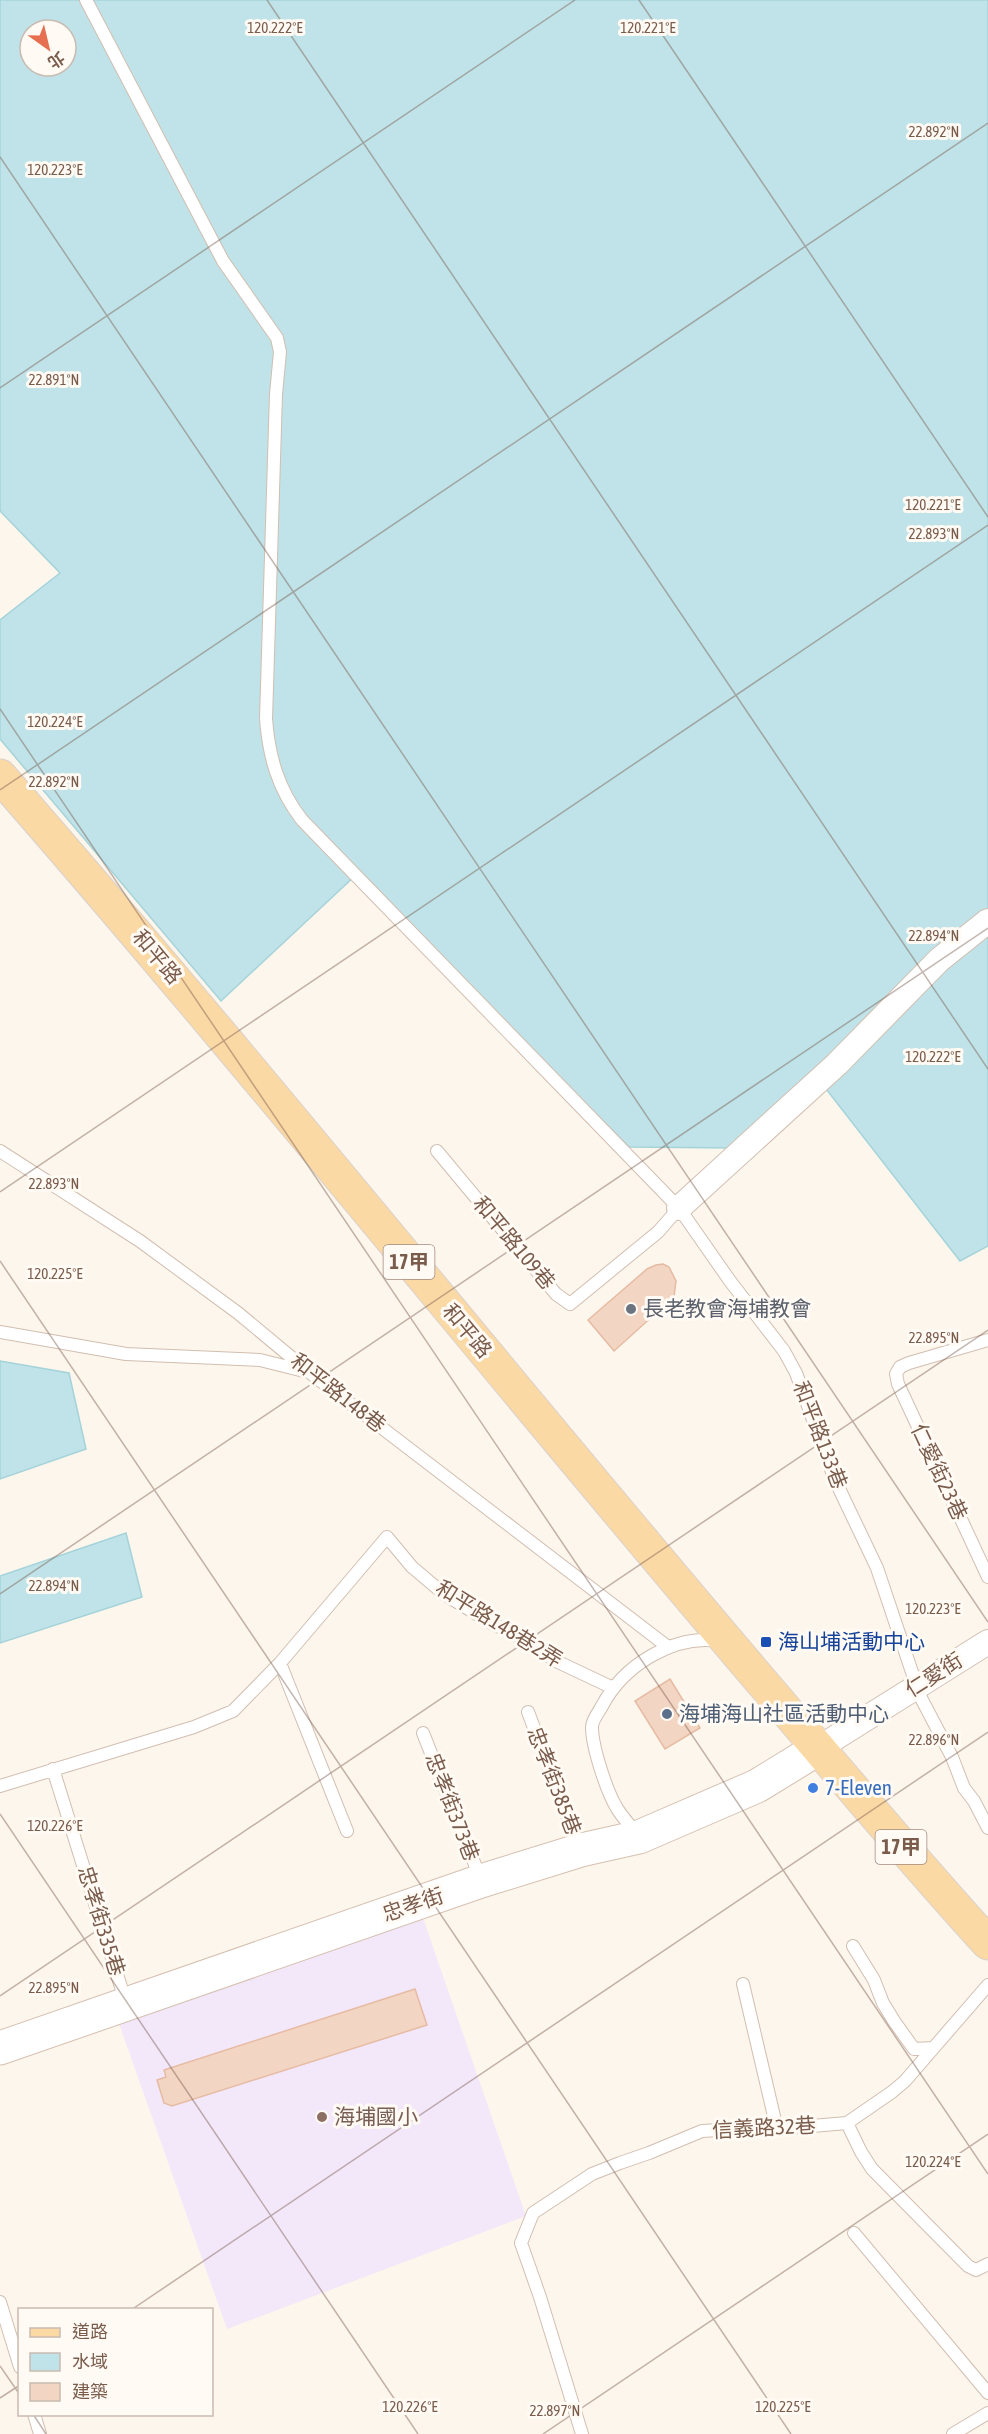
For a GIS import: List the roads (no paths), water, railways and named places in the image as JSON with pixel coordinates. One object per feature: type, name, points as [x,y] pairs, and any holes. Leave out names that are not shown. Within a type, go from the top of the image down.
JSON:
[{"type":"main road","name":"和平路","points":[[0,776],[142,939],[528,1406],[819,1748]]},
{"type":"main road","name":"17甲","points":[[819,1748],[911,1859],[988,1943]]},
{"type":"street","points":[[679,1209],[837,1065],[939,960],[988,921]]},
{"type":"street","name":"仁愛街","points":[[819,1748],[987,1644]]},
{"type":"street","name":"忠孝街","points":[[0,2048],[481,1881],[581,1850],[639,1837],[757,1785],[819,1748]]},
{"type":"lane","name":"和平路133巷","points":[[86,0],[223,261],[277,338],[280,352],[276,394],[266,719],[268,749],[278,783],[302,820],[679,1209],[730,1281],[784,1351],[796,1372],[835,1480],[877,1568],[916,1686],[952,1757],[964,1788],[974,1801],[988,1828]]},
{"type":"lane","name":"和平路148巷","points":[[0,1151],[140,1241],[238,1313],[309,1372],[668,1647]]},
{"type":"lane","name":"和平路109巷","points":[[437,1151],[556,1294],[570,1304],[658,1233],[679,1209]]},
{"type":"lane","points":[[0,1332],[126,1354],[260,1360],[309,1372]]},
{"type":"lane","name":"仁愛街23巷","points":[[988,1340],[900,1367],[896,1374],[898,1384],[988,1577]]},
{"type":"lane","name":"和平路148巷2弄","points":[[0,1786],[194,1727],[233,1711],[280,1663],[387,1537],[412,1567],[444,1594],[493,1624],[519,1636],[556,1661],[611,1687]]},
{"type":"lane","points":[[639,1837],[617,1809],[610,1793],[597,1753],[592,1725],[611,1687],[638,1665],[668,1647],[687,1640],[706,1639],[729,1643]]},
{"type":"lane","points":[[280,1663],[347,1831]]},
{"type":"lane","name":"忠孝街385巷","points":[[528,1712],[581,1850]]},
{"type":"lane","name":"忠孝街373巷","points":[[423,1733],[481,1881]]},
{"type":"lane","name":"忠孝街335巷","points":[[53,1769],[127,2004]]},
{"type":"lane","points":[[852,1947],[874,1980],[883,2003],[914,2049],[933,2048]]},
{"type":"lane","points":[[743,1984],[777,2129]]},
{"type":"lane","name":"信義路32巷","points":[[582,2434],[521,2243],[533,2213],[592,2174],[702,2131],[777,2129],[847,2123],[892,2092],[988,1984]]},
{"type":"lane","points":[[847,2123],[861,2152],[873,2169],[968,2266],[976,2270],[988,2264]]},
{"type":"lane","points":[[854,2233],[988,2393]]},
{"type":"lane","points":[[0,2302],[18,2360]]},
{"type":"lane","points":[[953,2434],[988,2413]]},
{"type":"lane","points":[[34,2416],[40,2434]]},
{"type":"water","points":[[0,0],[988,0],[988,1246],[960,1261],[816,1076],[733,1148],[629,1147],[357,874],[221,1001],[0,739],[0,620],[60,573],[0,511]]},
{"type":"water","points":[[0,1361],[69,1373],[86,1449],[0,1479]]},
{"type":"water","points":[[126,1533],[142,1597],[0,1643],[0,1576]]},
{"type":"place","name":"長老教會海埔教會","points":[[631,1309]]},
{"type":"place","name":"海山埔活動中心","points":[[766,1642]]},
{"type":"place","name":"海埔海山社區活動中心","points":[[667,1714]]},
{"type":"place","name":"7-Eleven","points":[[813,1788]]},
{"type":"place","name":"海埔國小","points":[[322,2117]]}]
